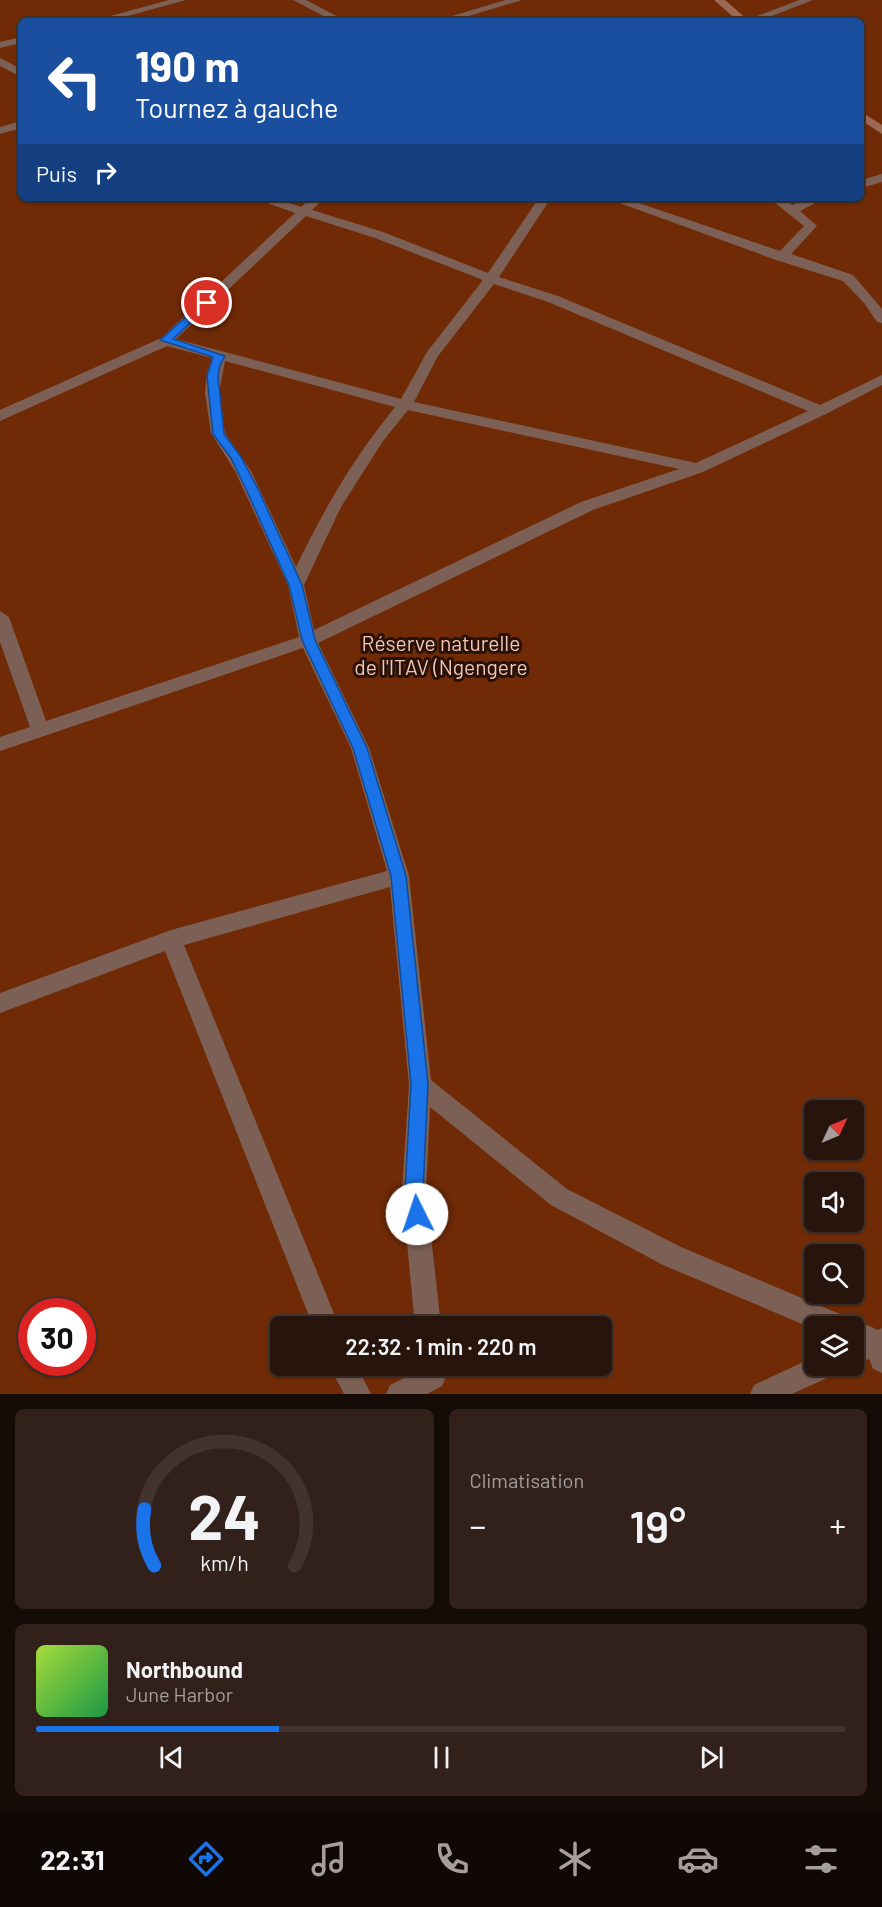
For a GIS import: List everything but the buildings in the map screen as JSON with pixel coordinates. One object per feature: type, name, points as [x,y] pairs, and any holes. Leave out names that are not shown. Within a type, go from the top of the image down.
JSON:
[{"type":"street","points":[[109,18],[181,0]]},
{"type":"street","points":[[298,0],[334,18]]},
{"type":"street","points":[[451,18],[517,0]]},
{"type":"street","points":[[719,0],[740,18]]},
{"type":"street","points":[[757,18],[808,0]]},
{"type":"street","points":[[0,45],[18,41]]},
{"type":"street","points":[[0,61],[18,72]]},
{"type":"street","points":[[864,117],[882,131]]},
{"type":"street","points":[[0,131],[18,125]]},
{"type":"street","points":[[864,183],[882,178]]},
{"type":"street","points":[[269,201],[379,235],[491,279],[553,298],[820,411]]},
{"type":"street","points":[[0,416],[166,340],[315,201]]},
{"type":"street","points":[[296,585],[333,506],[378,438],[405,405],[432,355],[491,279],[543,201]]},
{"type":"street","points":[[621,201],[848,278],[869,300],[882,319]]},
{"type":"street","points":[[779,201],[811,226],[781,256]]},
{"type":"street","points":[[791,210],[812,201]]},
{"type":"street","points":[[166,340],[405,405],[698,468]]},
{"type":"street","points":[[220,356],[214,365],[212,376],[218,434],[240,465],[296,585],[308,640],[360,748],[399,876],[420,1084],[414,1191],[427,1316]]},
{"type":"street","points":[[0,744],[308,640],[587,506],[698,468],[820,411],[882,379]]},
{"type":"street","points":[[0,617],[40,730]]},
{"type":"street","points":[[0,1003],[171,939],[399,876]]},
{"type":"street","points":[[171,939],[209,1043],[298,1253],[322,1316]]},
{"type":"street","points":[[420,1084],[559,1197],[672,1256],[814,1316]]},
{"type":"street","points":[[348,1376],[358,1394]]},
{"type":"street","points":[[764,1394],[804,1376]]},
{"type":"street","points":[[399,1394],[433,1378]]},
{"type":"green space","name":"Réserve naturelle de l'ITAV (Ngengere","points":[[0,0],[882,0],[882,1394],[0,1394]]},
{"type":"route","points":[[207,303],[166,340],[220,356],[214,365],[212,376],[218,434],[236,457],[296,585],[308,640],[360,748],[399,876],[420,1084],[414,1191],[417,1214]]}]
